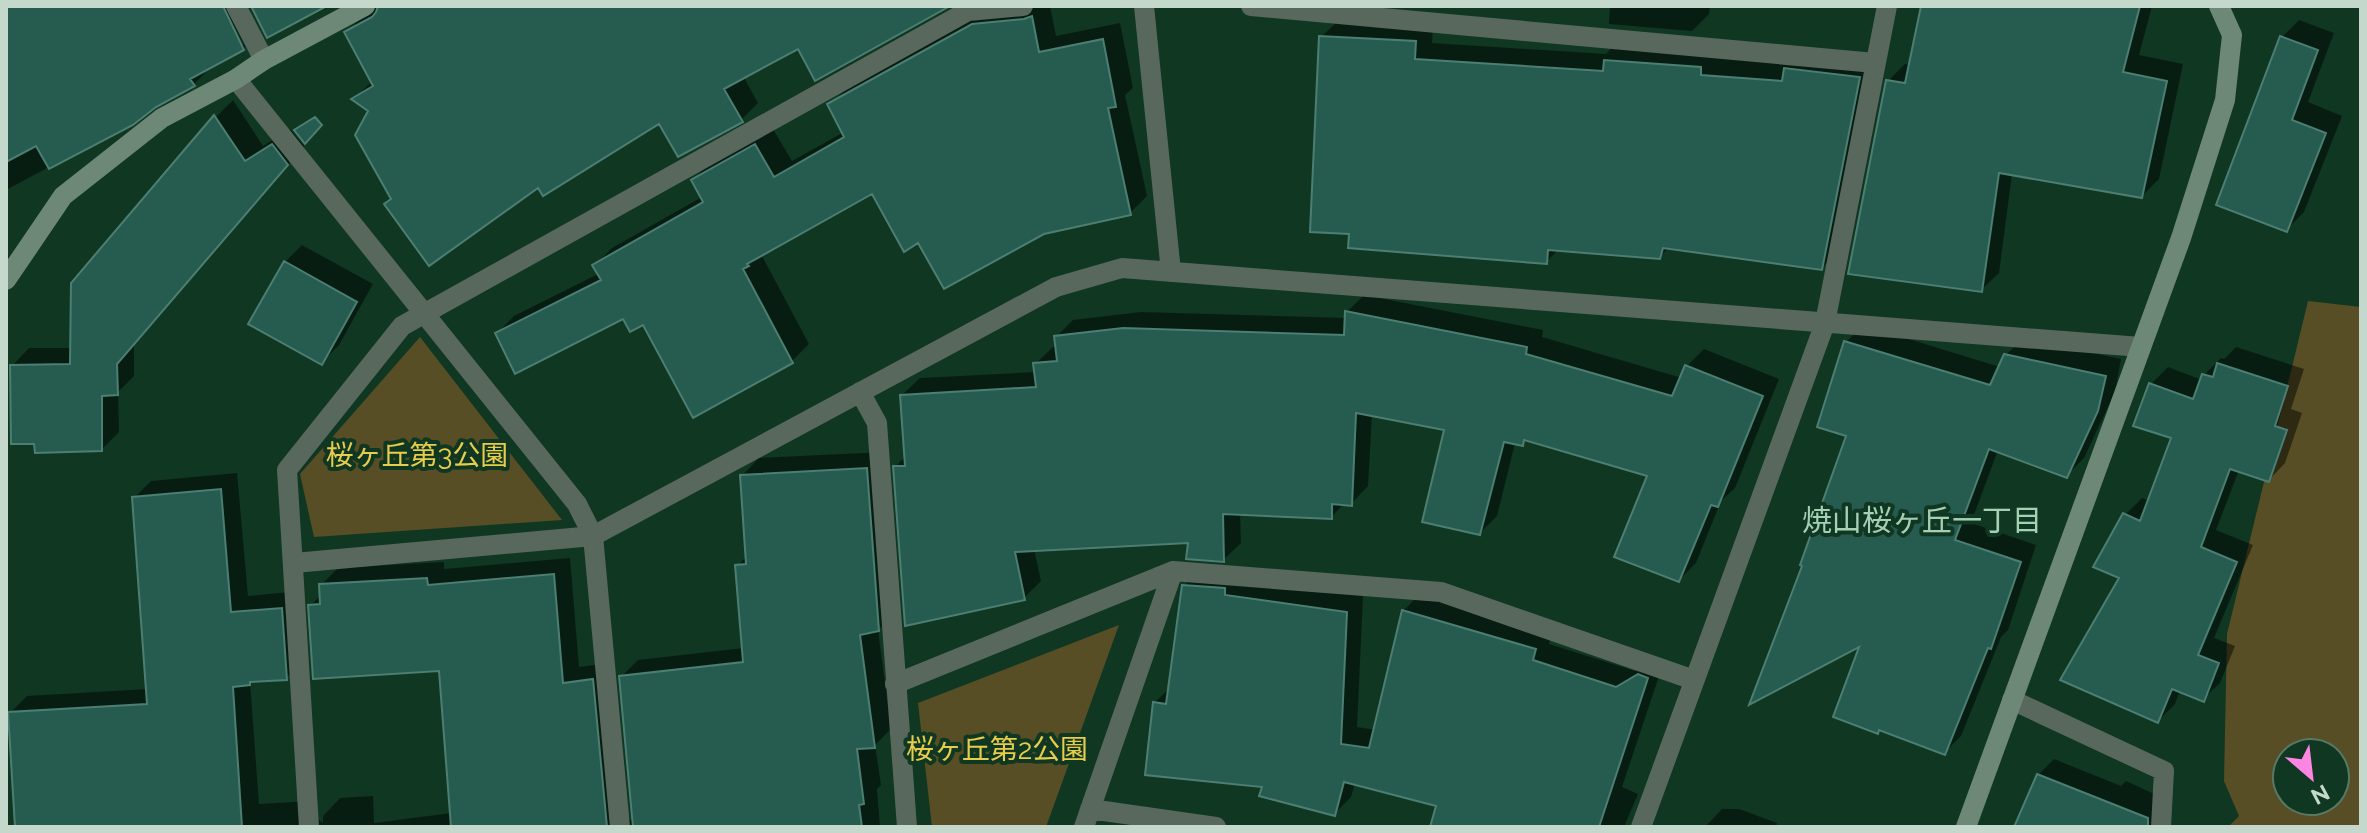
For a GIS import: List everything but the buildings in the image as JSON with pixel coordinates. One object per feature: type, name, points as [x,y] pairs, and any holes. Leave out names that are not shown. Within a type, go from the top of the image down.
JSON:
[{"type":"street","points":[[236,6],[264,60]]},
{"type":"street","points":[[6,280],[63,196],[162,118],[365,6]]},
{"type":"street","points":[[309,827],[287,470],[402,326],[968,11],[1023,6]]},
{"type":"street","points":[[1144,6],[1171,272]]},
{"type":"street","points":[[1251,6],[1875,63]]},
{"type":"street","points":[[1641,827],[1825,323],[1887,6]]},
{"type":"street","points":[[1966,827],[2181,238],[2225,100],[2232,35],[2219,6]]},
{"type":"street","points":[[236,79],[577,504],[593,536],[620,827]]},
{"type":"street","points":[[294,563],[593,536],[1056,287],[1122,268],[2141,347]]},
{"type":"street","points":[[860,392],[877,423],[907,827]]},
{"type":"street","points":[[895,684],[1173,571],[1441,592],[1694,680]]},
{"type":"street","points":[[1173,571],[1087,818],[1216,827]]},
{"type":"street","points":[[2012,700],[2164,771],[2161,827]]},
{"type":"green space","points":[[2308,301],[2361,307],[2361,827],[2228,827],[2239,816],[2224,781],[2227,634]]},
{"type":"green space","name":"桜ヶ丘第3公園","points":[[420,337],[562,520],[314,537],[300,474]]},
{"type":"green space","name":"桜ヶ丘第2公園","points":[[1119,625],[1046,827],[932,827],[918,703]]},
{"type":"district","name":"焼山桜ヶ丘一丁目","points":[[1922,520]]}]
